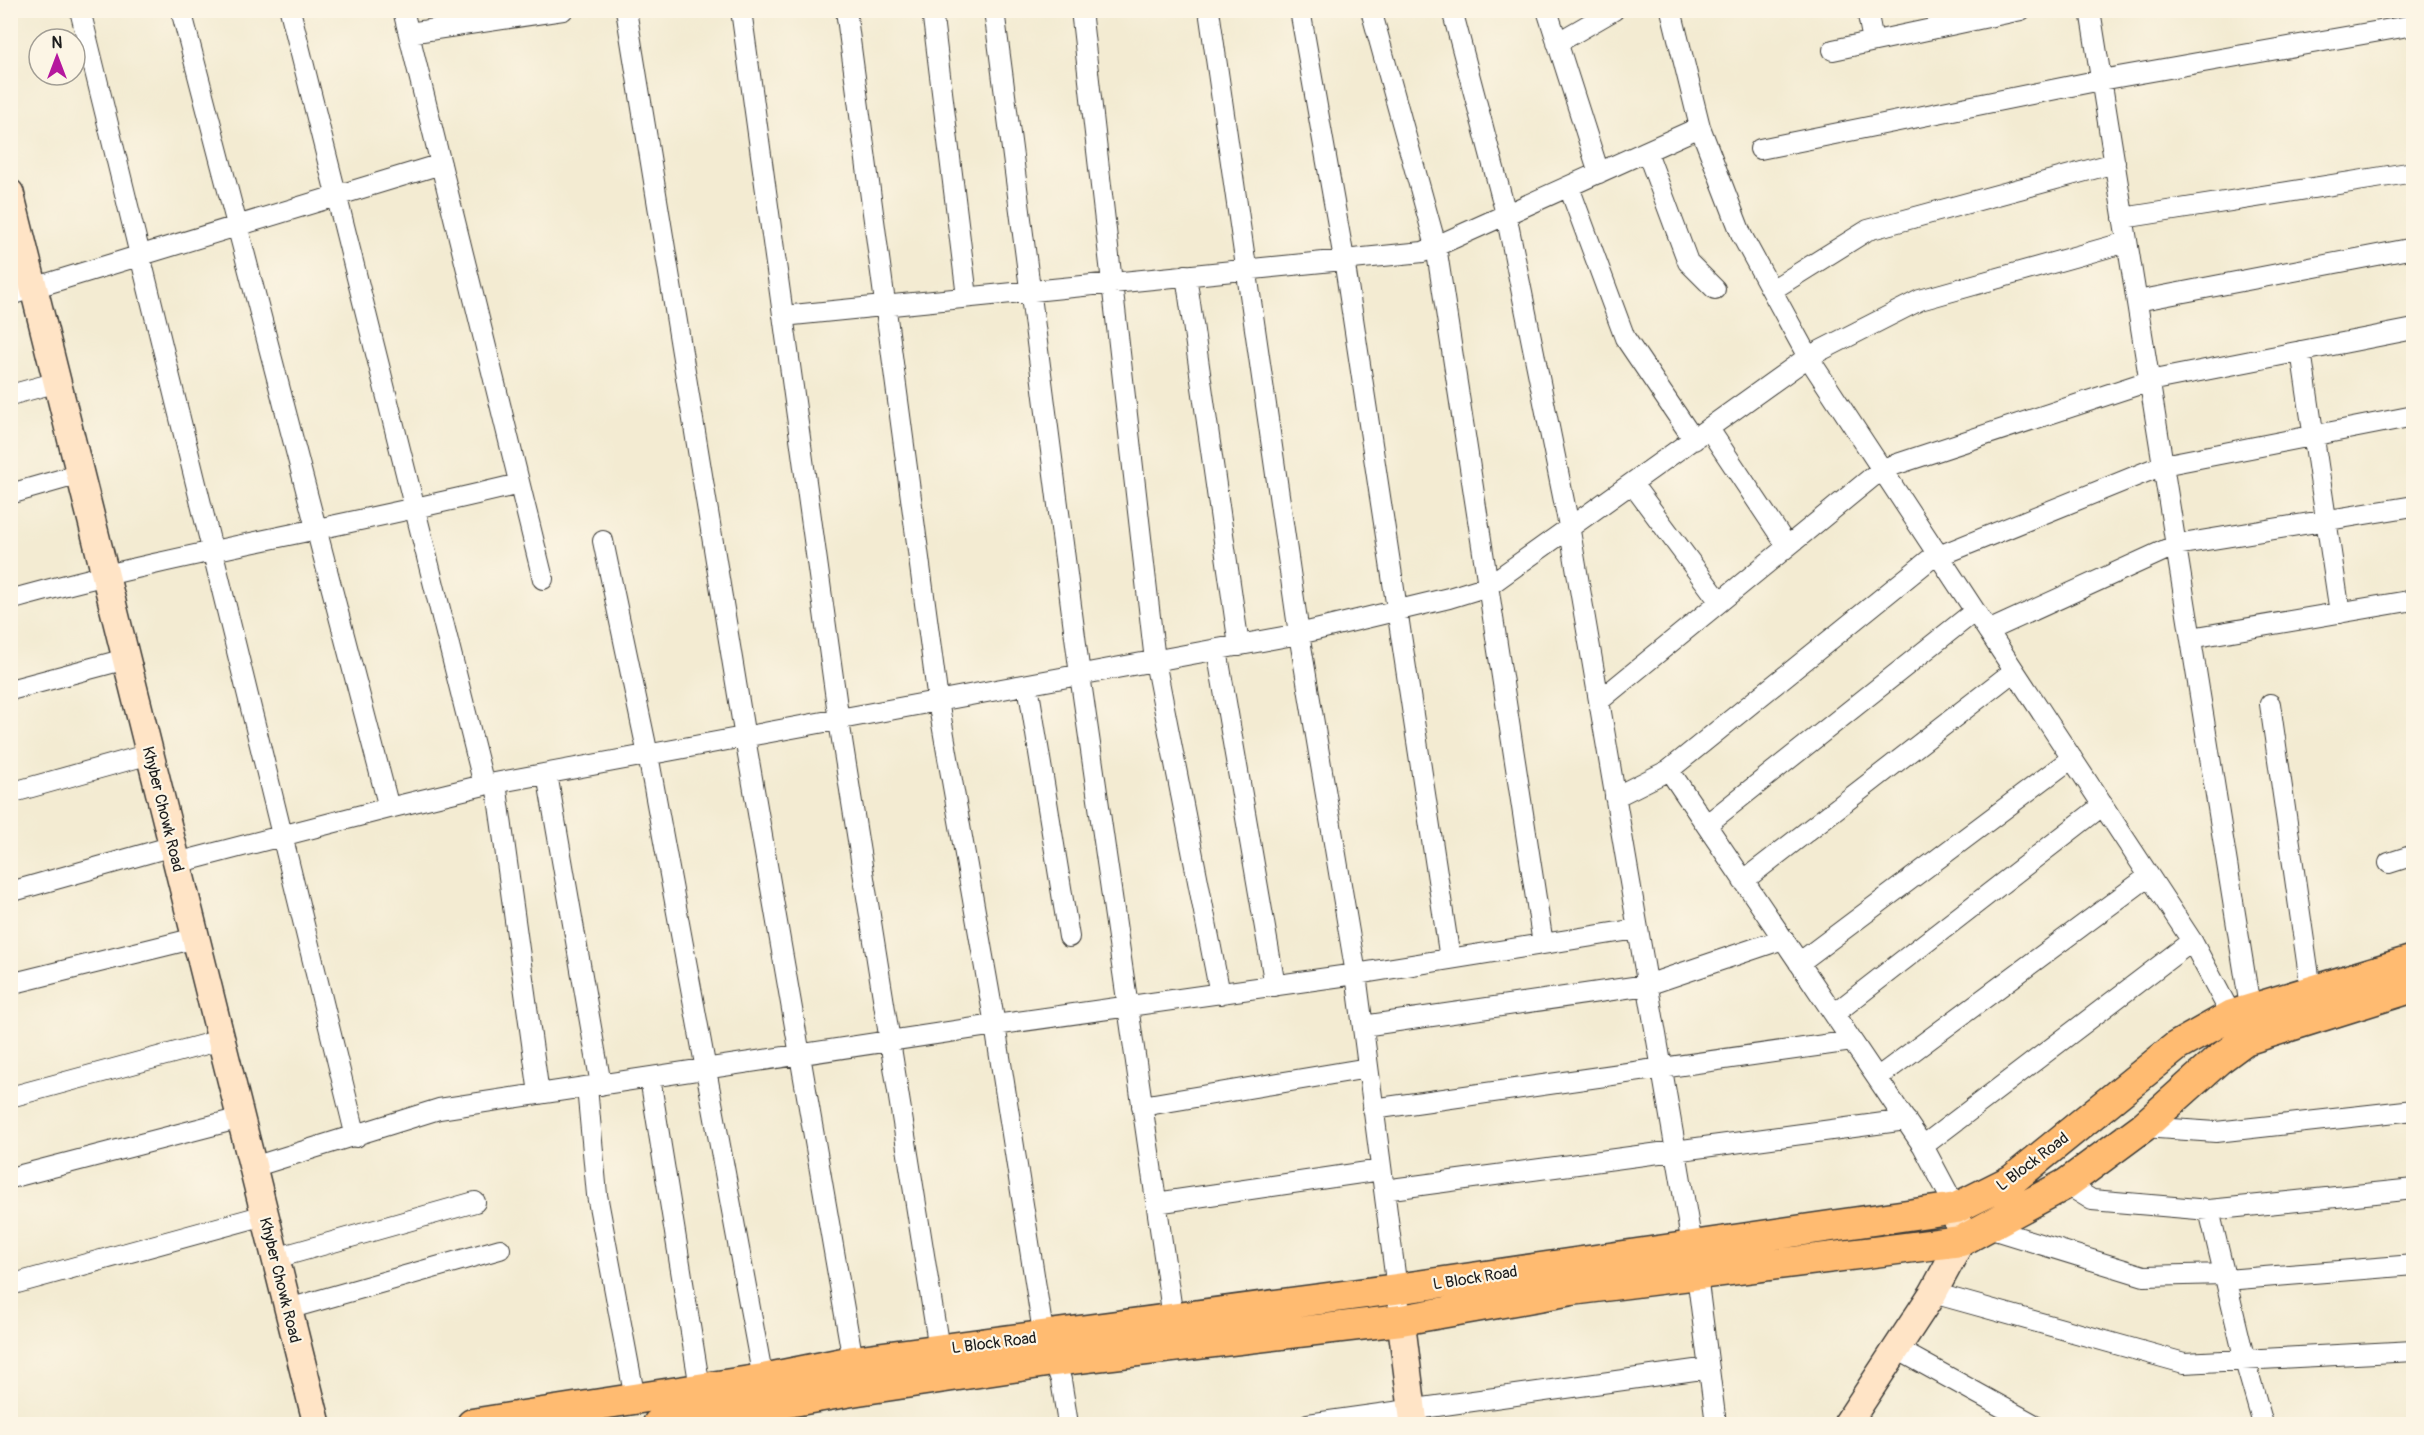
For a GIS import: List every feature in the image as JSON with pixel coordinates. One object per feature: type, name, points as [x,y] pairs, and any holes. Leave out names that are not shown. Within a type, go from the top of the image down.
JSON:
[{"type":"main road","name":"L Block Road","points":[[658,1425],[725,1420],[1173,1318],[1396,1289],[1956,1208],[2012,1180],[2177,1046],[2242,1021],[2311,990],[2414,960]]},
{"type":"main road","name":"L Block Road","points":[[472,1425],[763,1379],[853,1361],[939,1349],[1049,1348],[1401,1320],[1572,1290],[1961,1241],[2066,1184],[2143,1127],[2200,1076],[2242,1021],[2414,987]]},
{"type":"main road","points":[[2177,1046],[2200,1076]]},
{"type":"street","points":[[80,10],[356,1137]]},
{"type":"street","points":[[181,10],[390,808]]},
{"type":"street","points":[[290,10],[414,510],[490,784],[539,1094]]},
{"type":"street","points":[[403,10],[543,579]]},
{"type":"street","points":[[409,33],[563,10]]},
{"type":"street","points":[[626,10],[745,738],[853,1361]]},
{"type":"street","points":[[741,10],[839,721],[939,1349]]},
{"type":"street","points":[[846,10],[938,701],[1049,1348],[1061,1380],[1068,1425]]},
{"type":"street","points":[[932,10],[967,297]]},
{"type":"street","points":[[994,10],[1080,675],[1173,1318]]},
{"type":"street","points":[[1081,10],[1155,661],[1220,994]]},
{"type":"street","points":[[1209,10],[1299,634],[1356,974],[1413,1417]]},
{"type":"street","points":[[1300,10],[1344,259],[1450,959]]},
{"type":"street","points":[[1371,10],[1436,246],[1543,944]]},
{"type":"street","points":[[1452,10],[1506,214],[1569,531],[1692,1245]]},
{"type":"street","points":[[1547,10],[1599,173]]},
{"type":"street","points":[[1557,43],[1614,10]]},
{"type":"street","points":[[1671,10],[1700,127],[1742,236],[1808,357],[2192,941],[2242,1021]]},
{"type":"street","points":[[1867,10],[1873,42]]},
{"type":"street","points":[[1833,50],[2021,10]]},
{"type":"street","points":[[2090,10],[2191,638],[2242,1021]]},
{"type":"street","points":[[2413,10],[2414,17]]},
{"type":"street","points":[[1760,149],[2101,80],[2414,25]]},
{"type":"street","points":[[783,316],[1423,252],[1700,127]]},
{"type":"street","points":[[1647,152],[1689,261],[1715,289]]},
{"type":"street","points":[[22,292],[441,164]]},
{"type":"street","points":[[1772,290],[1868,230],[2115,164]]},
{"type":"street","points":[[2123,218],[2414,172]]},
{"type":"street","points":[[1569,187],[1625,338],[1787,546]]},
{"type":"street","name":"Khyber Chowk Road","points":[[10,193],[22,292],[58,382],[317,1425]]},
{"type":"street","points":[[10,892],[175,854],[283,836],[490,784],[1299,634],[1397,611],[1488,586],[1569,531],[1808,357],[1920,300],[2127,242]]},
{"type":"street","points":[[2137,301],[2414,248]]},
{"type":"street","points":[[1186,275],[1239,646]]},
{"type":"street","points":[[1599,701],[1882,469],[2150,381],[2414,329]]},
{"type":"street","points":[[2301,351],[2311,436],[2340,613]]},
{"type":"street","points":[[10,394],[58,382]]},
{"type":"street","points":[[1615,797],[1669,770],[1929,560],[2163,465],[2414,416]]},
{"type":"street","points":[[10,494],[80,474]]},
{"type":"street","points":[[10,600],[105,573],[414,510],[519,484]]},
{"type":"street","points":[[1633,485],[1720,602]]},
{"type":"street","points":[[1988,631],[2176,545],[2414,506]]},
{"type":"street","points":[[603,542],[648,755],[763,1379]]},
{"type":"street","points":[[2191,638],[2414,600]]},
{"type":"street","points":[[1706,825],[1975,611]]},
{"type":"street","points":[[1217,650],[1275,986]]},
{"type":"street","points":[[10,690],[126,659]]},
{"type":"street","points":[[1743,880],[2014,671]]},
{"type":"street","points":[[1028,685],[1069,937]]},
{"type":"street","points":[[2270,704],[2311,990]]},
{"type":"street","points":[[10,793],[150,754]]},
{"type":"street","points":[[1799,963],[2072,758]]},
{"type":"street","points":[[1669,770],[1906,1120],[1923,1146],[1956,1208],[1961,1241],[1933,1293],[1897,1349],[1856,1422]]},
{"type":"street","points":[[547,774],[594,1086],[597,1195],[635,1399]]},
{"type":"street","points":[[1834,1014],[2103,805]]},
{"type":"street","points":[[2389,863],[2414,855]]},
{"type":"street","points":[[1877,1078],[2149,876]]},
{"type":"street","points":[[253,1167],[356,1137],[439,1109],[995,1025],[1356,974],[1637,929]]},
{"type":"street","points":[[10,984],[196,938]]},
{"type":"street","points":[[1363,1026],[1647,985],[1783,939]]},
{"type":"street","points":[[1923,1146],[2192,941]]},
{"type":"street","points":[[10,1097],[221,1040]]},
{"type":"street","points":[[1373,1109],[1852,1041]]},
{"type":"street","points":[[1142,1106],[1368,1068]]},
{"type":"street","points":[[650,1078],[700,1388]]},
{"type":"street","points":[[2143,1127],[2216,1132],[2414,1110]]},
{"type":"street","points":[[10,1178],[241,1118]]},
{"type":"street","points":[[1384,1190],[1906,1120]]},
{"type":"street","points":[[1156,1203],[1381,1170]]},
{"type":"street","points":[[2066,1184],[2092,1200],[2209,1210],[2414,1189]]},
{"type":"street","points":[[276,1258],[475,1202]]},
{"type":"street","points":[[2209,1210],[2245,1361],[2264,1425]]},
{"type":"street","points":[[10,1285],[265,1215]]},
{"type":"street","points":[[1988,1227],[2144,1276],[2225,1277],[2414,1265]]},
{"type":"street","points":[[288,1309],[500,1249]]},
{"type":"street","points":[[1697,1275],[1716,1425]]},
{"type":"street","points":[[1933,1293],[2184,1363],[2414,1351]]},
{"type":"street","points":[[1897,1349],[2033,1425]]},
{"type":"street","points":[[1308,1425],[1413,1417],[1709,1368]]}]
